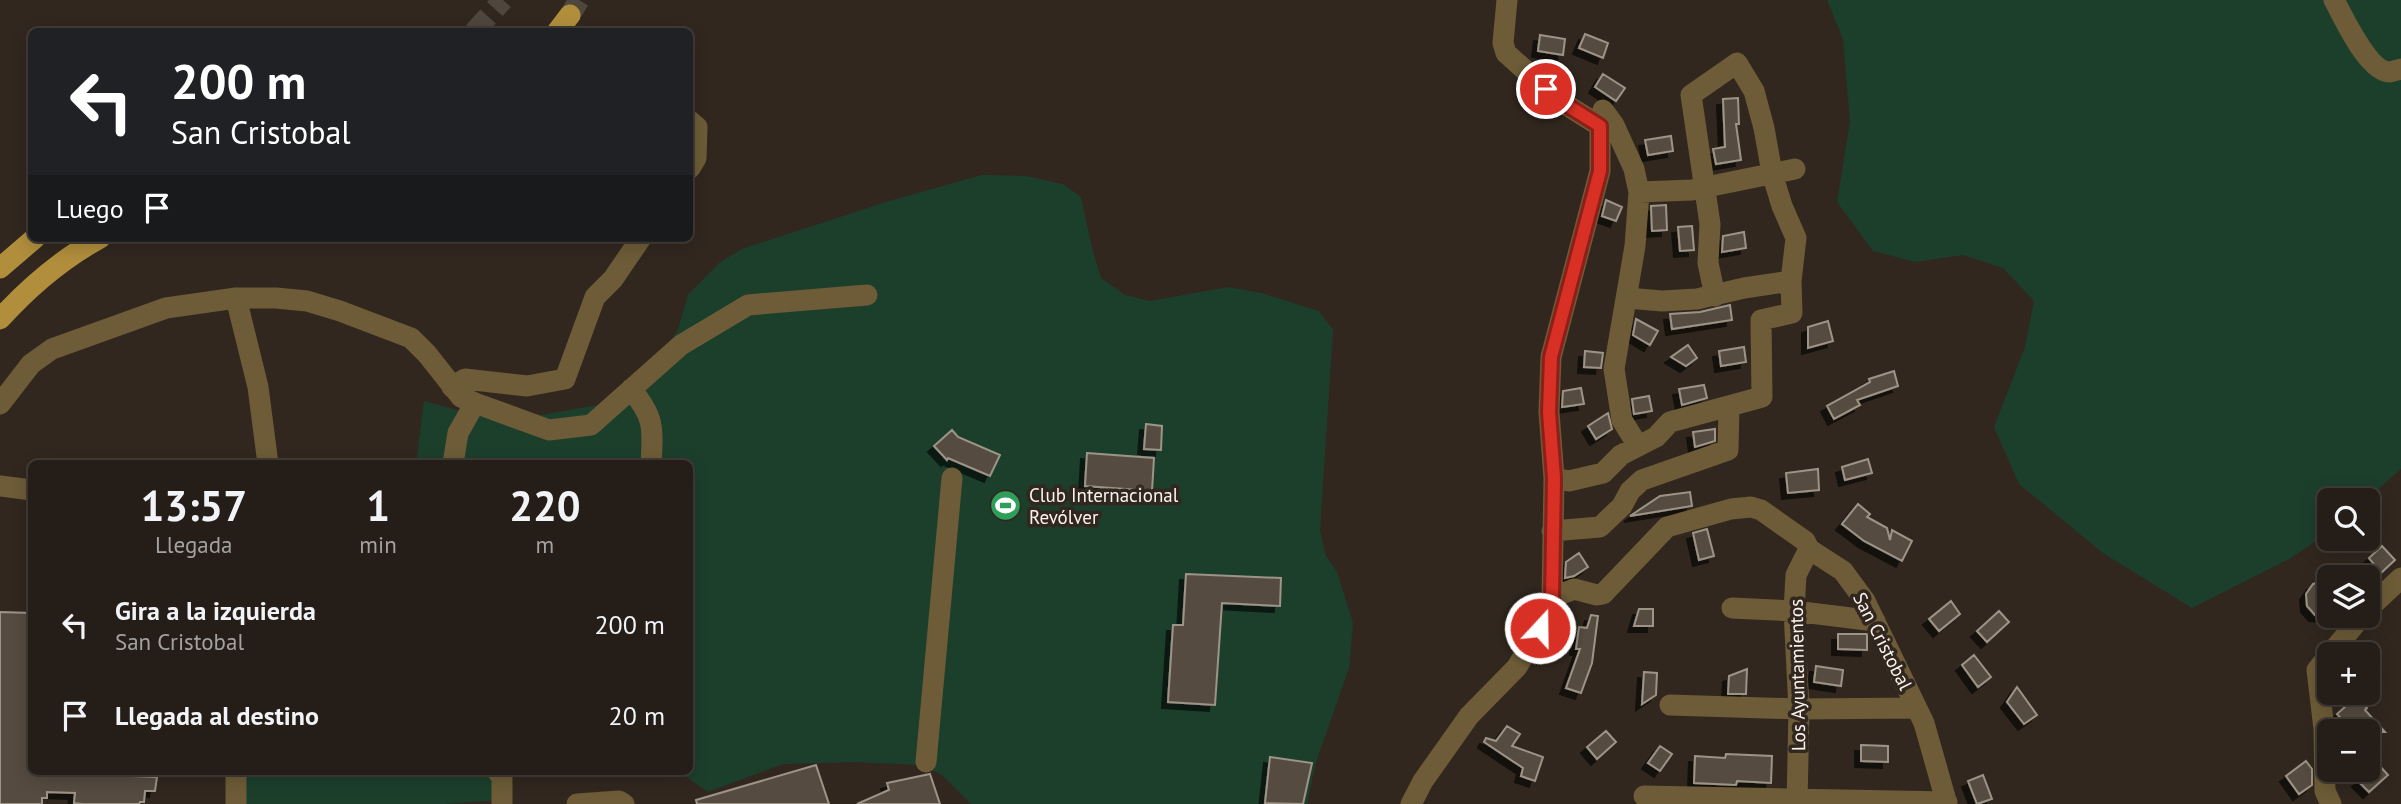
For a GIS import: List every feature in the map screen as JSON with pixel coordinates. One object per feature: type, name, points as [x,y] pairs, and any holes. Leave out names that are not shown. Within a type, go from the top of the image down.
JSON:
[{"type":"main road","points":[[0,268],[30,242]]},
{"type":"main road","points":[[0,319],[37,282],[63,261],[94,242]]},
{"type":"street","points":[[1507,0],[1503,43],[1506,53],[1557,99],[1600,126]]},
{"type":"street","points":[[2334,0],[2372,62],[2391,72],[2401,69]]},
{"type":"street","points":[[1554,478],[1569,481],[1603,473],[1621,455],[1656,437],[1670,422],[1762,397],[1761,320],[1792,313],[1791,281],[1796,238],[1772,173],[1765,128],[1754,92],[1737,63],[1691,95],[1710,224],[1708,263],[1715,296]]},
{"type":"street","points":[[1411,804],[1423,781],[1469,716],[1517,667],[1540,628],[1552,598],[1554,478],[1549,412],[1551,357],[1600,171],[1600,126],[1603,110],[1614,125],[1634,169],[1639,192],[1635,246],[1614,369],[1622,420],[1638,446]]},
{"type":"street","points":[[693,124],[697,127],[696,158],[693,163]]},
{"type":"street","points":[[1639,192],[1692,190],[1795,169]]},
{"type":"street","points":[[452,387],[465,379],[527,386],[565,379],[595,297],[613,279],[638,242]]},
{"type":"street","points":[[1627,298],[1662,301],[1697,299],[1791,281]]},
{"type":"street","points":[[0,404],[31,364],[51,349],[166,308],[236,298],[276,298],[307,301],[411,338],[461,397],[475,403],[549,430],[591,425],[681,345],[748,304],[867,295]]},
{"type":"street","points":[[236,298],[258,387],[267,460]]},
{"type":"street","points":[[631,389],[646,407],[653,431],[651,460]]},
{"type":"street","points":[[454,460],[458,433],[475,403]]},
{"type":"street","points":[[1552,531],[1600,527],[1622,506],[1630,491],[1642,480],[1728,450],[1728,407]]},
{"type":"street","points":[[1603,473],[1622,506]]},
{"type":"street","points":[[926,762],[952,478]]},
{"type":"street","points":[[0,486],[28,490]]},
{"type":"street","name":"San Cristobal","points":[[1552,598],[1574,589],[1603,594],[1667,527],[1731,509],[1751,507],[1761,510],[1805,541],[1809,549],[1843,570],[1865,601],[1924,723],[1947,803]]},
{"type":"street","name":"Los Ayuntamientos","points":[[1797,801],[1799,709],[1794,611],[1796,575],[1809,549]]},
{"type":"street","points":[[2380,598],[2401,578]]},
{"type":"street","points":[[1731,608],[1794,611],[1875,621]]},
{"type":"street","points":[[2341,642],[2352,628]]},
{"type":"street","points":[[1670,705],[1799,709],[1916,708]]},
{"type":"street","points":[[2321,705],[2325,791],[2330,804]]},
{"type":"street","points":[[236,775],[236,804]]},
{"type":"street","points":[[500,775],[502,804]]},
{"type":"street","points":[[1644,796],[1947,803]]},
{"type":"street","points":[[577,804],[621,802]]},
{"type":"green space","points":[[1827,0],[2401,0],[2401,469],[2380,488],[2317,488],[2317,540],[2291,558],[2192,608],[2103,553],[2019,484],[1994,427],[2025,347],[2034,301],[2003,268],[1963,255],[1915,262],[1873,251],[1837,202],[1850,121],[1843,39]]},
{"type":"green space","name":"Club Internacional Revólver","points":[[982,175],[1026,176],[1063,184],[1081,197],[1101,278],[1125,295],[1150,301],[1228,287],[1261,293],[1319,311],[1333,330],[1320,530],[1326,556],[1337,572],[1353,623],[1349,668],[1315,765],[1307,804],[971,804],[942,775],[923,765],[854,762],[783,764],[708,792],[683,775],[693,775],[693,460],[417,460],[424,401],[501,422],[609,403],[660,363],[678,329],[688,295],[719,263],[742,249],[889,201]]},
{"type":"green space","points":[[244,775],[490,775],[496,785],[498,800],[446,804],[242,804]]},
{"type":"building","points":[[1585,34],[1608,43],[1603,58],[1579,48]]},
{"type":"building","points":[[1540,35],[1565,39],[1563,55],[1538,51]]},
{"type":"building","points":[[1603,74],[1625,88],[1616,101],[1595,87]]},
{"type":"building","points":[[1738,98],[1739,124],[1736,124],[1741,160],[1716,164],[1713,149],[1725,147],[1723,99]]},
{"type":"building","points":[[1671,136],[1673,151],[1648,155],[1645,140]]},
{"type":"building","points":[[1606,200],[1622,207],[1616,221],[1602,216]]},
{"type":"building","points":[[1666,205],[1667,230],[1652,231],[1651,206]]},
{"type":"building","points":[[1692,226],[1694,250],[1680,251],[1678,227]]},
{"type":"building","points":[[1744,232],[1746,248],[1722,252],[1723,236]]},
{"type":"building","points":[[1730,305],[1732,320],[1672,329],[1670,314],[1700,312]]},
{"type":"building","points":[[1636,319],[1658,331],[1650,345],[1633,335]]},
{"type":"building","points":[[1828,321],[1833,341],[1808,348],[1808,327]]},
{"type":"building","points":[[1688,345],[1697,358],[1686,366],[1671,357]]},
{"type":"building","points":[[1744,347],[1746,362],[1721,366],[1719,351]]},
{"type":"building","points":[[1585,351],[1603,353],[1601,368],[1584,367]]},
{"type":"building","points":[[1894,371],[1898,386],[1857,400],[1860,405],[1834,419],[1827,406],[1870,382],[1869,379]]},
{"type":"building","points":[[1704,385],[1707,398],[1682,405],[1679,389]]},
{"type":"building","points":[[1581,388],[1584,404],[1562,407],[1563,391]]},
{"type":"building","points":[[1649,396],[1652,411],[1634,414],[1632,399]]},
{"type":"building","points":[[1608,413],[1612,429],[1596,439],[1588,426]]},
{"type":"building","points":[[1146,424],[1162,426],[1161,450],[1144,449]]},
{"type":"building","points":[[1715,429],[1715,441],[1695,447],[1693,432]]},
{"type":"building","points":[[952,430],[958,437],[1000,455],[990,476],[948,458],[947,460],[934,446]]},
{"type":"building","points":[[1087,453],[1154,458],[1152,491],[1085,486]]},
{"type":"building","points":[[1868,459],[1872,473],[1845,480],[1842,467]]},
{"type":"building","points":[[1818,469],[1819,490],[1788,493],[1786,473]]},
{"type":"building","points":[[1690,492],[1692,506],[1630,516],[1660,496]]},
{"type":"building","points":[[1858,504],[1870,514],[1867,517],[1887,528],[1890,540],[1892,530],[1912,541],[1902,561],[1864,541],[1842,524]]},
{"type":"building","points":[[1707,529],[1714,556],[1699,560],[1693,533]]},
{"type":"building","points":[[2382,546],[2395,560],[2381,573],[2380,565],[2375,565],[2369,558],[2380,551]]},
{"type":"building","points":[[1579,553],[1588,567],[1565,578],[1566,562]]},
{"type":"building","points":[[1186,574],[1281,578],[1280,606],[1222,603],[1215,705],[1168,702],[1173,625],[1183,625]]},
{"type":"building","points":[[2317,583],[2317,615],[2307,606],[2306,594],[2313,584]]},
{"type":"building","points":[[1951,601],[1960,614],[1939,631],[1929,619]]},
{"type":"building","points":[[1639,609],[1653,609],[1653,626],[1634,626]]},
{"type":"building","points":[[1999,611],[2009,622],[1987,642],[1977,631]]},
{"type":"building","points":[[0,612],[28,613],[28,775],[157,777],[155,791],[145,791],[144,802],[139,804],[74,803],[75,793],[47,792],[47,798],[42,798],[42,804],[0,804]]},
{"type":"building","points":[[1591,615],[1598,616],[1592,663],[1581,693],[1566,688],[1580,649],[1576,649],[1579,627],[1587,628]]},
{"type":"building","points":[[1838,634],[1867,634],[1867,650],[1838,649]]},
{"type":"building","points":[[1974,655],[1991,677],[1978,687],[1962,665]]},
{"type":"building","points":[[1816,666],[1843,670],[1841,686],[1814,682]]},
{"type":"building","points":[[1747,669],[1746,694],[1728,694],[1729,676]]},
{"type":"building","points":[[1644,672],[1657,673],[1656,695],[1642,704]]},
{"type":"building","points":[[2017,687],[2037,715],[2024,724],[2007,702]]},
{"type":"building","points":[[2347,705],[2364,705],[2373,719],[2342,719],[2337,714]]},
{"type":"building","points":[[1507,726],[1520,734],[1512,746],[1543,757],[1535,781],[1521,776],[1523,768],[1484,742],[1486,738],[1496,741]]},
{"type":"building","points":[[1606,731],[1616,742],[1597,759],[1587,747]]},
{"type":"building","points":[[1861,745],[1888,746],[1888,762],[1861,761]]},
{"type":"building","points":[[1660,746],[1672,754],[1660,771],[1648,763]]},
{"type":"building","points":[[1726,754],[1772,756],[1771,783],[1694,783],[1695,756],[1725,758]]},
{"type":"building","points":[[1270,757],[1312,763],[1303,804],[1265,803]]},
{"type":"building","points":[[2306,761],[2312,769],[2312,785],[2299,794],[2286,776]]},
{"type":"building","points":[[816,765],[829,804],[697,804],[696,800]]},
{"type":"building","points":[[2380,766],[2388,775],[2369,792],[2359,782],[2380,782]]},
{"type":"building","points":[[930,774],[940,804],[857,804],[889,790],[887,783]]},
{"type":"building","points":[[1983,775],[1992,799],[1977,804],[1968,781]]},
{"type":"tunnel","points":[[478,28],[503,0]]},
{"type":"tunnel","points":[[570,15],[579,0]]},
{"type":"place","name":"Club Internacional Revólver","points":[[1006,506]]},
{"type":"route","points":[[1540,628],[1552,598],[1554,552],[1554,478],[1549,412],[1551,357],[1600,171],[1600,126],[1546,89]]}]
